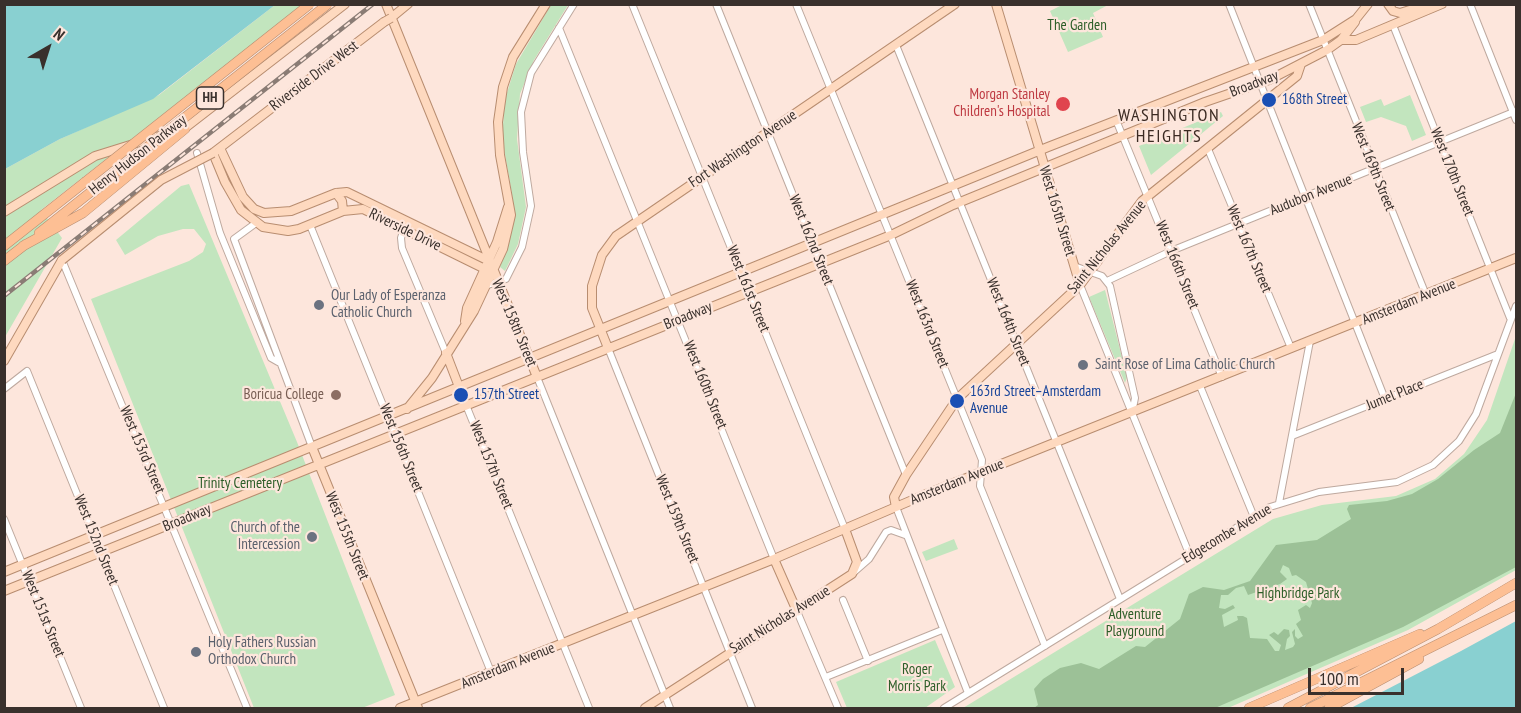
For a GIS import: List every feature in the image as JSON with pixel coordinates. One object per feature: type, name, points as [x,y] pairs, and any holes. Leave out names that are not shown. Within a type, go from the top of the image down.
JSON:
[{"type":"highway","name":"Henry Hudson Parkway","points":[[4,246],[310,4]]},
{"type":"highway","name":"Henry Hudson Parkway","points":[[4,261],[328,4]]},
{"type":"highway","points":[[23,246],[83,213],[185,129]]},
{"type":"highway","points":[[1288,708],[1516,585]]},
{"type":"highway","points":[[1310,708],[1514,606]]},
{"type":"highway","points":[[1329,708],[1446,645],[1469,628]]},
{"type":"highway","points":[[1249,708],[1346,668],[1410,637],[1438,629]]},
{"type":"highway","points":[[1254,708],[1266,701]]},
{"type":"main road","points":[[95,156],[185,129],[345,4]]},
{"type":"main road","name":"Riverside Drive West","points":[[217,150],[408,4]]},
{"type":"main road","points":[[465,321],[467,308],[489,272],[510,228],[509,203],[499,144],[498,122],[503,87],[513,57],[546,4]]},
{"type":"main road","name":"Fort Washington Avenue","points":[[600,330],[591,298],[597,265],[616,236],[955,4]]},
{"type":"main road","name":"West 165th Street","points":[[996,4],[1038,152],[1045,168],[1080,285]]},
{"type":"main road","name":"Broadway","points":[[4,591],[891,235],[959,202],[1196,106],[1260,83],[1301,64],[1341,40],[1368,4]]},
{"type":"main road","points":[[1388,4],[1393,11],[1400,13],[1429,4]]},
{"type":"main road","points":[[1341,40],[1352,41],[1442,4]]},
{"type":"main road","name":"West 158th Street","points":[[386,6],[489,261],[489,272]]},
{"type":"main road","name":"Broadway","points":[[4,572],[742,274],[1116,120],[1323,40],[1356,19]]},
{"type":"main road","name":"Saint Nicholas Avenue","points":[[896,507],[894,497],[906,475],[957,399],[1080,285],[1132,213],[1149,195],[1268,101],[1297,76],[1301,64]]},
{"type":"main road","points":[[1191,91],[1196,106]]},
{"type":"main road","points":[[4,212],[119,142],[197,120]]},
{"type":"main road","points":[[217,150],[234,177],[243,197],[254,208],[269,214],[291,211],[336,193],[342,201],[344,211]]},
{"type":"main road","points":[[217,150],[225,182],[241,210],[256,223]]},
{"type":"main road","points":[[4,361],[62,260],[161,180],[217,150]]},
{"type":"main road","name":"Riverside Drive","points":[[336,193],[347,192],[489,272]]},
{"type":"main road","points":[[489,261],[509,203]]},
{"type":"main road","name":"Riverside Drive","points":[[256,223],[275,230],[299,229],[344,211],[363,209],[489,261]]},
{"type":"main road","points":[[291,211],[291,221],[299,229]]},
{"type":"main road","name":"Amsterdam Avenue","points":[[400,708],[417,705],[491,672],[774,559],[981,472],[1132,414],[1516,258]]},
{"type":"main road","points":[[407,410],[432,378],[465,321],[492,284],[489,272]]},
{"type":"main road","name":"West 158th Street","points":[[492,284],[537,377]]},
{"type":"main road","name":"West 159th Street","points":[[600,330],[608,348]]},
{"type":"main road","name":"West 157th Street","points":[[446,353],[466,405]]},
{"type":"main road","name":"West 155th Street","points":[[312,447],[417,705]]},
{"type":"main road","name":"West 161st Street","points":[[845,529],[857,562],[852,574]]},
{"type":"main road","name":"West 160th Street","points":[[774,559],[796,609]]},
{"type":"main road","name":"Saint Nicholas Avenue","points":[[645,708],[852,574]]},
{"type":"street","points":[[492,284],[506,279],[522,247],[531,206],[523,152],[521,112],[531,73],[574,4]]},
{"type":"street","name":"West 161st Street","points":[[632,4],[845,529]]},
{"type":"street","name":"West 162nd Street","points":[[716,4],[906,475]]},
{"type":"street","name":"West 163rd Street","points":[[796,4],[982,460],[980,486],[1045,646]]},
{"type":"street","points":[[1229,4],[1385,399]]},
{"type":"street","name":"West 169th Street","points":[[1309,4],[1426,295]]},
{"type":"street","points":[[1470,4],[1515,112],[1516,120]]},
{"type":"street","name":"West 170th Street","points":[[1393,25],[1510,318]]},
{"type":"street","name":"West 160th Street","points":[[559,28],[774,559]]},
{"type":"street","name":"West 164th Street","points":[[896,45],[1120,599]]},
{"type":"street","name":"Audubon Avenue","points":[[1107,281],[1171,251],[1515,112]]},
{"type":"street","name":"West 166th Street","points":[[1116,120],[1149,195],[1222,377]]},
{"type":"street","name":"West 167th Street","points":[[1208,149],[1291,348]]},
{"type":"street","name":"West 155th Street","points":[[197,153],[220,233],[271,358],[278,362]]},
{"type":"street","name":"West 155th Street","points":[[256,223],[234,239],[278,351],[278,362],[312,447]]},
{"type":"street","name":"West 156th Street","points":[[310,225],[491,672]]},
{"type":"street","name":"West 157th Street","points":[[406,225],[401,238],[402,248],[446,353]]},
{"type":"street","name":"West 153rd Street","points":[[62,260],[166,507],[247,708]]},
{"type":"street","points":[[1074,266],[1107,281]]},
{"type":"street","name":"West 165th Street","points":[[1107,281],[1135,398],[1132,414]]},
{"type":"street","name":"West 165th Street","points":[[1080,285],[1190,556]]},
{"type":"street","name":"Edgecombe Avenue","points":[[944,708],[1279,503],[1319,492],[1374,487],[1397,482],[1433,465],[1453,447],[1470,425],[1516,306]]},
{"type":"street","points":[[1279,503],[1310,341]]},
{"type":"street","name":"West 159th Street","points":[[608,348],[752,708]]},
{"type":"street","name":"Jumel Place","points":[[1292,436],[1498,354]]},
{"type":"street","name":"West 152nd Street","points":[[4,389],[27,371],[164,708]]},
{"type":"street","name":"West 158th Street","points":[[537,377],[670,708]]},
{"type":"street","points":[[1200,386],[1254,517]]},
{"type":"street","name":"West 157th Street","points":[[466,405],[589,708]]},
{"type":"street","points":[[896,507],[968,693]]},
{"type":"street","name":"West 151st Street","points":[[4,519],[81,708]]},
{"type":"street","name":"Saint Nicholas Avenue","points":[[852,574],[869,560],[886,532],[891,530],[905,535]]},
{"type":"street","points":[[843,600],[868,661]]},
{"type":"street","name":"West 160th Street","points":[[796,609],[838,708]]},
{"type":"street","points":[[826,678],[942,630]]},
{"type":"green space","points":[[275,5],[303,5],[41,210],[62,238],[5,337],[5,169],[60,139],[159,95]]},
{"type":"green space","points":[[551,5],[568,5],[534,60],[520,94],[517,139],[526,207],[518,244],[505,271],[500,267],[513,218],[512,194],[502,138],[505,99],[516,64]]},
{"type":"green space","name":"The Garden","points":[[1062,5],[1108,5],[1093,13],[1103,37],[1068,52],[1050,11]]},
{"type":"green space","points":[[1410,95],[1426,135],[1412,141],[1406,126],[1381,117],[1366,122],[1360,107],[1381,99],[1384,106]]},
{"type":"green space","points":[[1221,112],[1223,116],[1151,175],[1139,146]]},
{"type":"green space","name":"Trinity Cemetery","points":[[189,184],[297,442],[395,695],[362,708],[254,708],[91,299],[189,261],[203,252],[206,244],[194,229],[183,229],[158,236],[125,255],[116,240],[181,186]]},
{"type":"green space","points":[[1105,290],[1127,377],[1125,383],[1089,297]]},
{"type":"green space","name":"Highbridge Park","points":[[1516,336],[1516,570],[1408,630],[1228,708],[963,708],[1273,519],[1322,505],[1396,496],[1435,479],[1464,454],[1487,420]]},
{"type":"green space","name":"Highbridge Park","points":[[1516,393],[1516,567],[1403,627],[1215,708],[1034,708],[1038,705],[1034,689],[1043,679],[1060,668],[1081,663],[1099,669],[1136,646],[1145,647],[1180,619],[1189,594],[1203,587],[1224,590],[1250,581],[1276,545],[1317,540],[1351,519],[1347,509],[1349,505],[1387,501],[1412,494],[1438,479],[1474,450],[1500,433]],"holes":[[[1283,565],[1289,568],[1292,576],[1296,575],[1306,582],[1312,603],[1310,608],[1306,605],[1298,610],[1301,620],[1296,624],[1303,636],[1298,639],[1295,636],[1295,629],[1292,632],[1295,644],[1293,647],[1285,650],[1287,639],[1290,636],[1289,630],[1284,629],[1278,635],[1274,632],[1269,635],[1281,645],[1279,651],[1275,651],[1267,639],[1250,638],[1247,618],[1243,616],[1237,616],[1238,620],[1224,627],[1222,615],[1235,608],[1233,605],[1225,609],[1219,608],[1221,595],[1228,595],[1236,588],[1244,586],[1248,595],[1280,584],[1287,579],[1280,572]]]},
{"type":"green space","points":[[954,539],[958,549],[926,561],[922,552]]},
{"type":"green space","name":"Roger Morris Park","points":[[935,640],[955,687],[925,708],[847,708],[836,682]]},
{"type":"water","points":[[5,4],[275,5],[153,99],[60,139],[5,169]]},
{"type":"water","points":[[1516,621],[1516,708],[1351,708],[1461,651]]},
{"type":"railway","points":[[4,296],[373,4]]},
{"type":"place","name":"168th Street","points":[[1269,100]]},
{"type":"place","name":"Morgan Stanley Children's Hospital","points":[[1063,104]]},
{"type":"place","name":"Our Lady of Esperanza Catholic Church","points":[[319,305]]},
{"type":"place","name":"Saint Rose of Lima Catholic Church","points":[[1083,365]]},
{"type":"place","name":"Boricua College","points":[[336,395]]},
{"type":"place","name":"157th Street","points":[[461,395]]},
{"type":"place","name":"163rd Street–Amsterdam Avenue","points":[[957,401]]},
{"type":"place","name":"Church of the Intercession","points":[[312,537]]},
{"type":"place","name":"Holy Fathers Russian Orthodox Church","points":[[196,652]]},
{"type":"district","name":"WASHINGTON HEIGHTS","points":[[1169,126]]},
{"type":"park label","name":"Adventure Playground","points":[[1135,624]]}]
